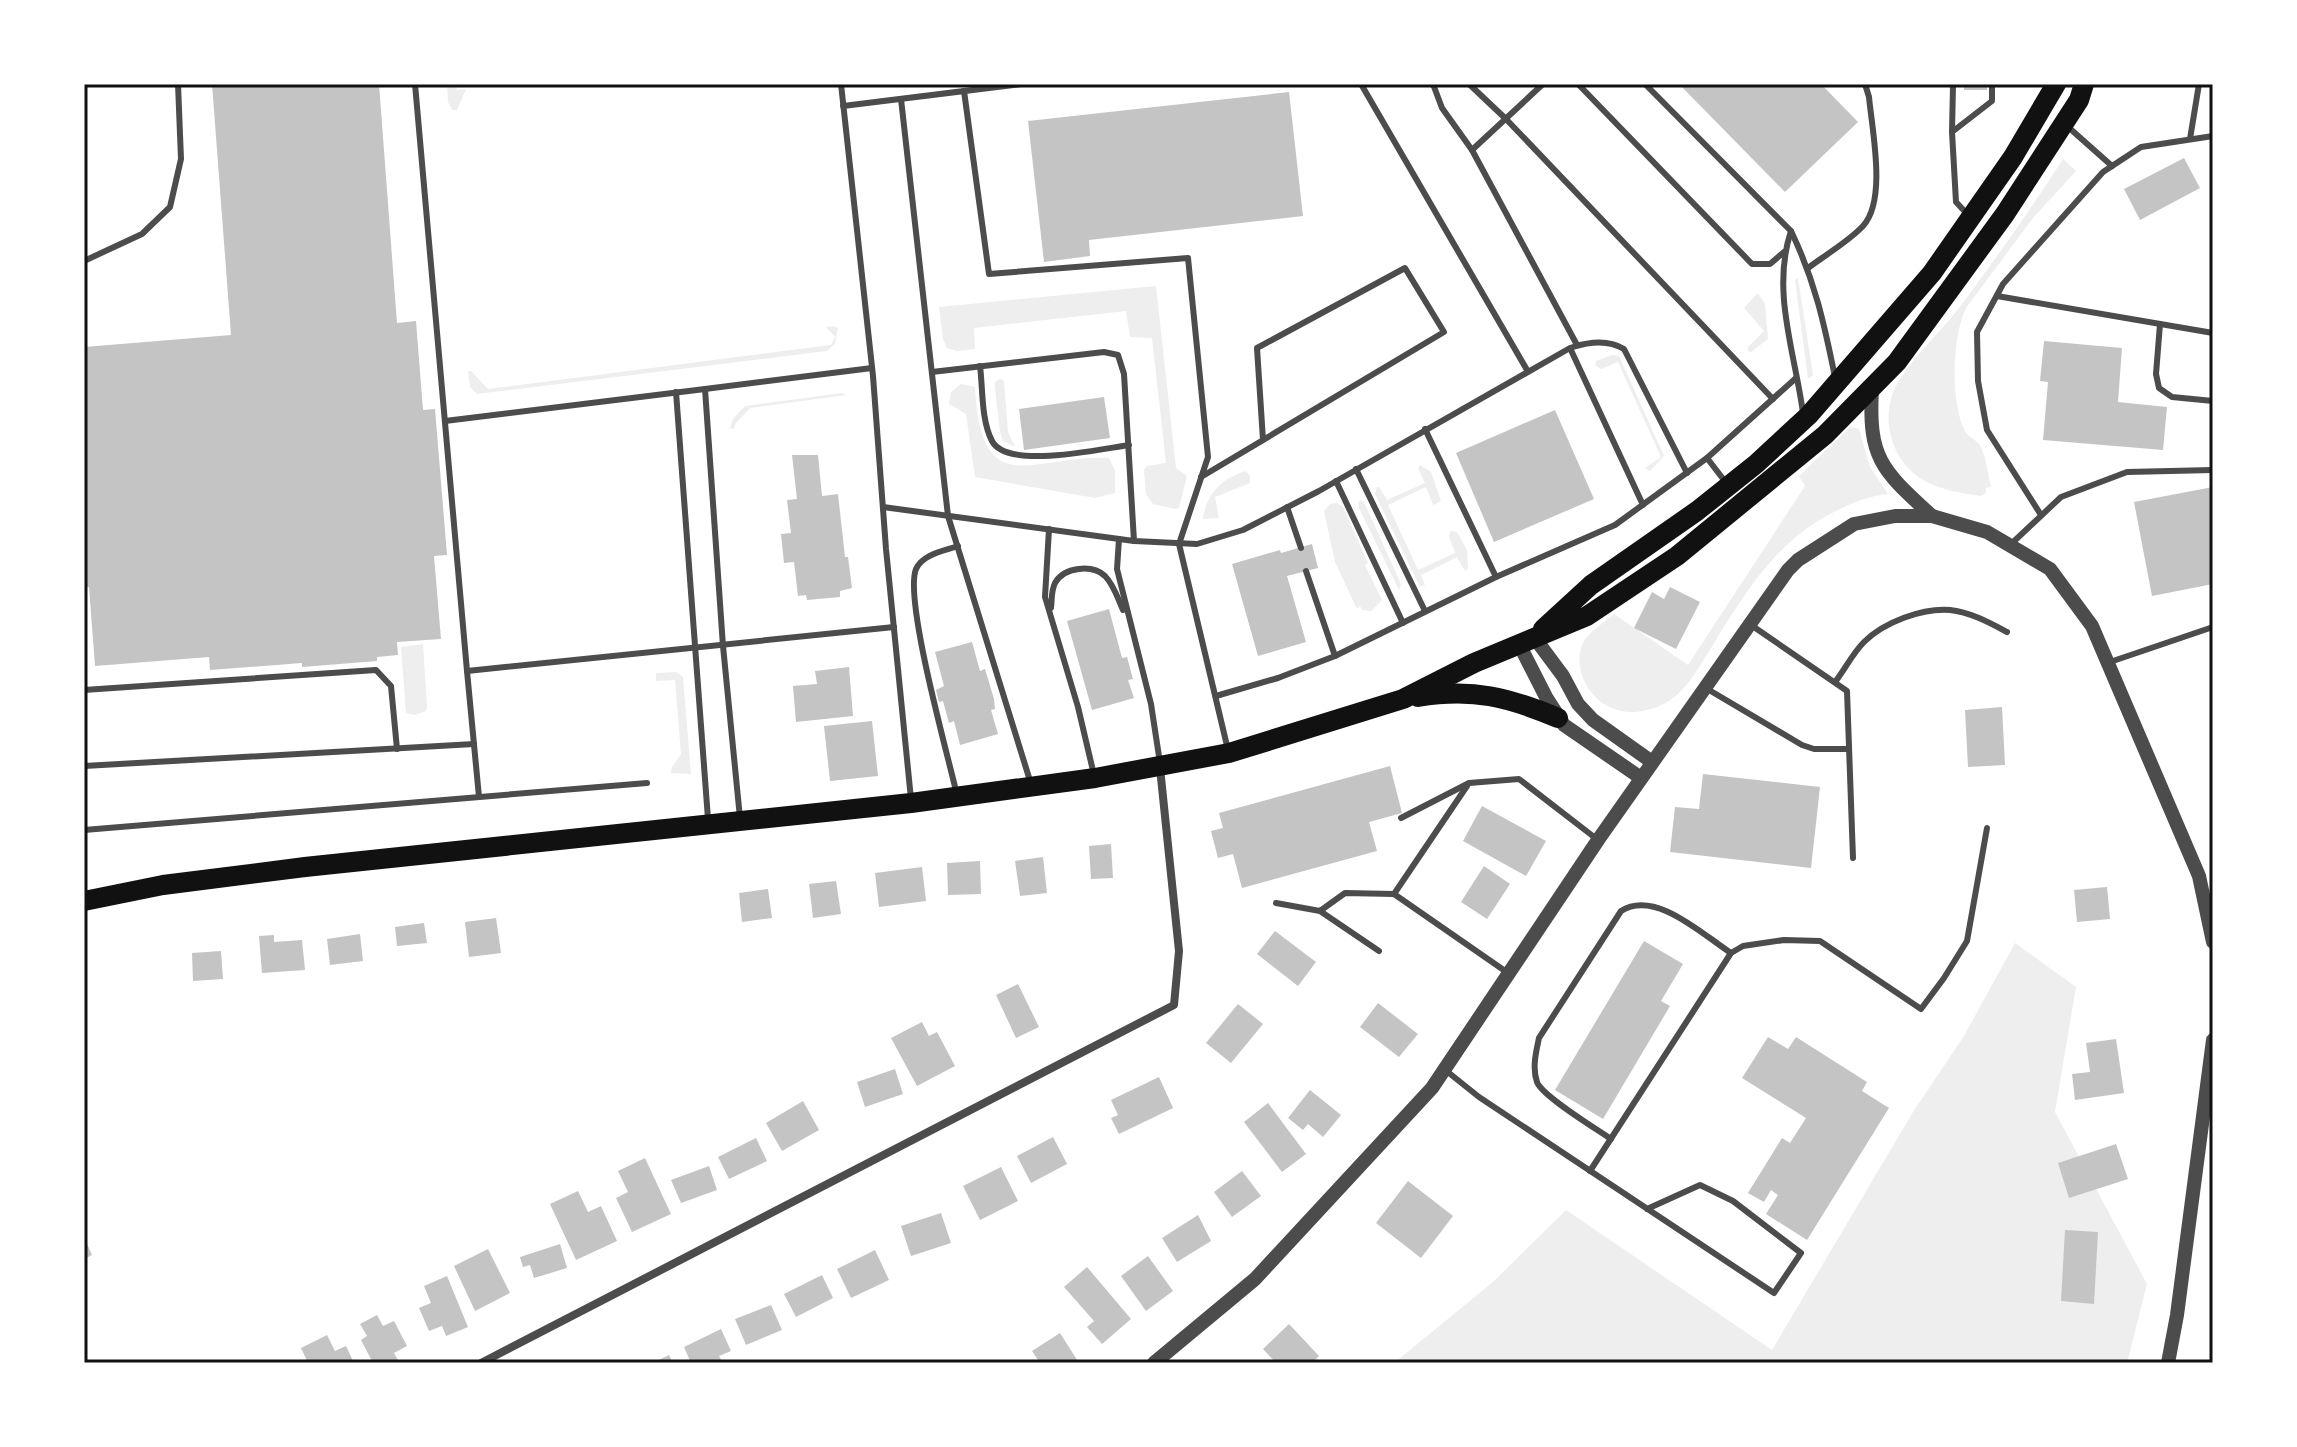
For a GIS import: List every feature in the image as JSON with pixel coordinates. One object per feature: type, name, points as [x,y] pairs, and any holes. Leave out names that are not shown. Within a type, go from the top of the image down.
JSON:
[{"type":"main road","points":[[1526,641],[1591,585],[1728,486],[1803,420],[1932,273],[1972,219],[2056,84]]},
{"type":"main road","points":[[1403,699],[1474,663],[1587,616],[1677,556],[1825,435],[1897,362],[2005,214],[2079,100],[2084,84]]},
{"type":"main road","points":[[84,901],[163,885],[305,867],[911,803],[1095,778],[1229,753],[1403,699],[1455,692],[1471,692],[1529,706],[1558,718]]},
{"type":"street","points":[[1872,389],[1872,442],[1883,467],[1932,516]]},
{"type":"street","points":[[1154,1363],[1255,1279],[1432,1088],[1748,623],[1798,560],[1854,524],[1895,516],[1932,516],[1987,532],[2050,569],[2092,626],[2199,876],[2213,942]]},
{"type":"street","points":[[1526,641],[1558,718],[1577,736],[1641,778]]},
{"type":"street","points":[[1526,641],[1556,666],[1578,704],[1593,720],[1652,762]]},
{"type":"street","points":[[481,1363],[1174,1005],[1179,951],[1160,767]]},
{"type":"street","points":[[2168,1363],[2213,1040]]},
{"type":"lane","points":[[84,261],[142,234],[170,207],[181,159],[178,84]]},
{"type":"lane","points":[[415,84],[479,797]]},
{"type":"lane","points":[[841,84],[872,368],[911,803]]},
{"type":"lane","points":[[843,106],[1021,84]]},
{"type":"lane","points":[[1361,84],[1527,370]]},
{"type":"lane","points":[[1433,84],[1448,117],[1472,150],[1574,347],[1643,505]]},
{"type":"lane","points":[[1469,84],[1773,399]]},
{"type":"lane","points":[[1472,150],[1543,84]]},
{"type":"lane","points":[[1578,84],[1752,264],[1770,264],[1784,252]]},
{"type":"lane","points":[[1645,84],[1791,231],[1821,305],[1837,384]]},
{"type":"lane","points":[[1808,268],[1864,225],[1873,208],[1876,181],[1869,97],[1865,84]]},
{"type":"lane","points":[[1952,132],[1992,101],[1992,84]]},
{"type":"lane","points":[[2190,139],[2199,84]]},
{"type":"lane","points":[[1953,86],[1956,202],[1972,219]]},
{"type":"lane","points":[[964,91],[989,274],[1188,258],[1208,457],[1179,544],[1229,753]]},
{"type":"lane","points":[[901,99],[948,516],[1032,787]]},
{"type":"lane","points":[[2064,124],[2112,166]]},
{"type":"lane","points":[[2041,515],[1987,430],[1978,381],[1977,332],[2003,284],[2103,172],[2141,147],[2213,136]]},
{"type":"lane","points":[[1791,231],[1784,252],[1783,292],[1803,420]]},
{"type":"lane","points":[[1201,477],[1444,332],[1405,268],[1257,348],[1263,440]]},
{"type":"lane","points":[[1997,296],[2213,333]]},
{"type":"lane","points":[[2160,324],[2156,374],[2159,388],[2172,397],[2213,401]]},
{"type":"lane","points":[[883,507],[1134,541],[1197,544],[1243,530],[1336,481],[1527,370],[1574,347],[1616,344],[1624,349],[1687,473]]},
{"type":"lane","points":[[932,372],[1104,352],[1118,355],[1124,374],[1134,541]]},
{"type":"lane","points":[[980,366],[991,440],[999,450],[1009,455],[1040,456],[1129,445]]},
{"type":"lane","points":[[445,421],[872,368]]},
{"type":"lane","points":[[1216,696],[1289,674],[1335,656],[1496,577],[1615,525],[1707,458],[1796,378]]},
{"type":"lane","points":[[705,389],[723,646],[740,821]]},
{"type":"lane","points":[[676,392],[708,824]]},
{"type":"lane","points":[[1425,429],[1496,577]]},
{"type":"lane","points":[[1707,458],[1728,486]]},
{"type":"lane","points":[[1356,469],[1425,611]]},
{"type":"lane","points":[[2010,545],[2061,497],[2127,472],[2213,470]]},
{"type":"lane","points":[[1336,481],[1403,623]]},
{"type":"lane","points":[[1287,507],[1301,548]]},
{"type":"lane","points":[[1049,529],[1045,597],[1078,707],[1095,778]]},
{"type":"lane","points":[[1119,539],[1117,569],[1151,704],[1160,767]]},
{"type":"lane","points":[[958,546],[924,558],[916,569],[914,583],[924,661],[958,797]]},
{"type":"lane","points":[[1050,612],[1056,580],[1072,570],[1092,569],[1109,581],[1129,624]]},
{"type":"lane","points":[[1306,571],[1335,656]]},
{"type":"lane","points":[[1835,682],[1865,641],[1891,623],[1921,612],[1951,610],[1985,620],[2007,632]]},
{"type":"lane","points":[[1748,623],[1847,691],[1853,858]]},
{"type":"lane","points":[[467,671],[894,627]]},
{"type":"lane","points":[[2108,663],[2213,627]]},
{"type":"lane","points":[[84,690],[376,670],[391,686],[397,749]]},
{"type":"lane","points":[[1704,686],[1802,745],[1814,749],[1848,749]]},
{"type":"lane","points":[[84,766],[474,744]]},
{"type":"lane","points":[[1401,818],[1469,783],[1519,779],[1598,840]]},
{"type":"lane","points":[[84,830],[647,783]]},
{"type":"lane","points":[[1394,894],[1469,783]]},
{"type":"lane","points":[[1590,1171],[1731,953],[1743,946],[1784,940],[1820,941],[1921,1009],[1967,941],[1987,828]]},
{"type":"lane","points":[[1320,911],[1345,893],[1394,894],[1508,973]]},
{"type":"lane","points":[[1276,903],[1320,911],[1379,951]]},
{"type":"lane","points":[[1611,1139],[1541,1090],[1535,1073],[1539,1038],[1621,911],[1630,905],[1661,907],[1731,953]]},
{"type":"lane","points":[[1444,1069],[1479,1097],[1647,1209],[1774,1293],[1801,1253],[1733,1201],[1700,1185],[1647,1209]]},
{"type":"shaded area","points":[[447,84],[459,84],[456,90],[466,89],[457,110],[452,110],[448,102]]},
{"type":"shaded area","points":[[2063,159],[2076,171],[2033,218],[1966,308],[1961,320],[1955,370],[1957,404],[1965,431],[1981,448],[1991,487],[1986,488],[1986,493],[1981,496],[1937,486],[1911,471],[1895,448],[1889,420],[1893,392],[1907,369],[1955,314],[1988,269]]},
{"type":"shaded area","points":[[1798,278],[1813,375],[1808,379],[1795,280]]},
{"type":"shaded area","points":[[1156,286],[1176,468],[1187,476],[1179,508],[1175,509],[1153,504],[1146,494],[1144,470],[1147,466],[1166,463],[1152,338],[1130,337],[1126,311],[974,328],[975,349],[957,351],[947,348],[943,339],[939,307]]},
{"type":"shaded area","points":[[1758,293],[1765,304],[1768,339],[1751,352],[1748,347],[1764,331],[1744,308]]},
{"type":"shaded area","points":[[826,327],[838,328],[835,344],[827,351],[477,394],[470,387],[468,371],[488,389],[831,345],[835,337]]},
{"type":"shaded area","points":[[1612,355],[1619,356],[1664,456],[1650,471],[1645,468],[1661,457],[1618,362],[1601,369],[1595,365],[1596,361]]},
{"type":"shaded area","points":[[1000,379],[1004,381],[1008,432],[1015,447],[1003,441],[1000,432],[995,382]]},
{"type":"shaded area","points":[[961,384],[975,387],[979,424],[988,447],[1000,460],[1016,465],[1035,465],[1109,458],[1115,470],[1115,493],[1095,498],[975,477],[966,414],[949,404],[951,392]]},
{"type":"shaded area","points":[[842,393],[846,395],[750,408],[734,429],[730,428],[733,419],[745,406]]},
{"type":"shaded area","points":[[1850,427],[1859,429],[1870,467],[1888,494],[1874,496],[1836,511],[1796,537],[1779,553],[1736,607],[1690,681],[1676,696],[1648,710],[1630,712],[1603,704],[1589,690],[1581,672],[1580,652],[1589,635],[1614,614],[1688,665],[1805,486],[1799,476]]},
{"type":"shaded area","points":[[1420,465],[1431,472],[1441,501],[1433,505],[1426,487],[1388,505],[1418,570],[1455,553],[1449,536],[1451,531],[1457,532],[1467,550],[1468,569],[1465,571],[1457,557],[1421,575],[1425,585],[1420,587],[1375,494],[1379,487],[1387,500],[1425,483],[1418,468]]},
{"type":"shaded area","points":[[1246,471],[1250,483],[1215,497],[1219,518],[1203,519],[1208,502],[1217,488],[1229,478]]},
{"type":"shaded area","points":[[1360,500],[1364,502],[1401,584],[1399,590],[1359,508]]},
{"type":"shaded area","points":[[1337,503],[1343,507],[1382,600],[1371,611],[1362,610],[1360,606],[1357,609],[1335,562],[1324,511],[1330,504]]},
{"type":"shaded area","points":[[423,644],[427,706],[426,711],[415,715],[406,713],[401,647]]},
{"type":"shaded area","points":[[676,672],[683,677],[691,774],[671,773],[681,754],[675,680],[656,681],[656,673]]},
{"type":"shaded area","points":[[2015,943],[2076,987],[2055,1112],[2147,1284],[2127,1363],[1394,1363],[1493,1282],[1566,1210],[1772,1350],[1913,1112],[1964,1036]]},
{"type":"building","points":[[212,84],[379,84],[397,323],[416,321],[423,410],[435,409],[447,555],[434,556],[441,639],[397,642],[398,655],[377,657],[377,661],[302,667],[302,663],[210,670],[209,657],[95,666],[89,587],[84,587],[84,347],[231,335]]},
{"type":"building","points":[[1679,84],[1821,84],[1858,122],[1785,192]]},
{"type":"building","points":[[1964,84],[1987,84],[1987,90],[1964,90]]},
{"type":"building","points":[[1289,92],[1303,216],[1089,240],[1090,256],[1044,262],[1028,121]]},
{"type":"building","points":[[2184,158],[2200,188],[2140,220],[2124,189]]},
{"type":"building","points":[[2044,341],[2122,348],[2118,402],[2167,407],[2163,450],[2043,440],[2048,382],[2040,381]]},
{"type":"building","points":[[1104,397],[1110,438],[1024,450],[1019,409]]},
{"type":"building","points":[[1555,410],[1594,499],[1494,542],[1456,453]]},
{"type":"building","points":[[792,455],[818,455],[822,496],[838,494],[852,588],[840,591],[840,597],[807,600],[806,595],[798,596],[794,562],[784,563],[781,534],[791,533],[787,500],[797,499]]},
{"type":"building","points":[[2213,487],[2213,584],[2152,596],[2134,502]]},
{"type":"building","points":[[1312,544],[1318,568],[1287,576],[1306,642],[1258,656],[1232,564]]},
{"type":"building","points":[[1670,587],[1700,602],[1676,649],[1634,628],[1652,592],[1664,599]]},
{"type":"building","points":[[1109,609],[1122,658],[1127,657],[1133,679],[1128,680],[1134,698],[1092,710],[1067,621]]},
{"type":"building","points":[[972,642],[980,671],[985,669],[994,699],[995,709],[991,710],[998,734],[960,745],[954,721],[949,723],[943,701],[939,702],[936,690],[944,686],[935,652]]},
{"type":"building","points":[[849,667],[853,716],[796,722],[793,686],[817,684],[815,671]]},
{"type":"building","points":[[2002,707],[2005,765],[1968,767],[1965,710]]},
{"type":"building","points":[[872,721],[878,776],[830,781],[824,726]]},
{"type":"building","points":[[1390,766],[1402,813],[1369,822],[1377,851],[1242,888],[1233,854],[1218,858],[1211,831],[1223,828],[1219,813]]},
{"type":"building","points":[[1703,774],[1820,787],[1811,868],[1670,852],[1675,807],[1699,809]]},
{"type":"building","points":[[1482,806],[1546,841],[1526,876],[1463,841]]},
{"type":"building","points":[[1111,844],[1113,878],[1091,879],[1089,846]]},
{"type":"building","points":[[1043,857],[1047,893],[1020,896],[1015,861]]},
{"type":"building","points":[[980,861],[981,894],[948,895],[947,863]]},
{"type":"building","points":[[1484,866],[1510,884],[1487,919],[1461,902]]},
{"type":"building","points":[[922,867],[926,901],[879,907],[875,873]]},
{"type":"building","points":[[836,881],[841,914],[813,918],[809,884]]},
{"type":"building","points":[[2107,887],[2110,919],[2077,922],[2074,890]]},
{"type":"building","points":[[768,889],[772,918],[742,922],[739,893]]},
{"type":"building","points":[[496,918],[501,953],[469,957],[465,922]]},
{"type":"building","points":[[424,923],[427,943],[397,946],[395,927]]},
{"type":"building","points":[[1275,931],[1316,962],[1298,986],[1257,954]]},
{"type":"building","points":[[360,934],[363,961],[330,965],[327,939]]},
{"type":"building","points":[[274,935],[274,942],[302,940],[305,970],[262,973],[259,936]]},
{"type":"building","points":[[1644,941],[1683,964],[1661,1001],[1670,1006],[1603,1119],[1555,1090]]},
{"type":"building","points":[[221,951],[223,979],[193,981],[192,953]]},
{"type":"building","points":[[1018,984],[1039,1027],[1016,1038],[996,995]]},
{"type":"building","points":[[1378,1003],[1418,1034],[1399,1057],[1360,1027]]},
{"type":"building","points":[[1238,1004],[1263,1024],[1231,1063],[1206,1043]]},
{"type":"building","points":[[922,1022],[929,1036],[937,1032],[955,1066],[917,1086],[891,1038]]},
{"type":"building","points":[[1768,1037],[1788,1049],[1796,1037],[1867,1082],[1862,1091],[1889,1108],[1807,1240],[1766,1214],[1778,1195],[1771,1190],[1764,1202],[1748,1193],[1782,1138],[1790,1143],[1806,1118],[1742,1078]]},
{"type":"building","points":[[2116,1039],[2124,1093],[2075,1100],[2072,1074],[2090,1072],[2086,1043]]},
{"type":"building","points":[[895,1069],[903,1094],[865,1107],[857,1082]]},
{"type":"building","points":[[1159,1077],[1173,1108],[1119,1134],[1111,1118],[1118,1115],[1111,1100]]},
{"type":"building","points":[[1310,1090],[1341,1115],[1323,1137],[1308,1124],[1303,1130],[1288,1118]]},
{"type":"building","points":[[803,1101],[819,1130],[782,1151],[766,1123]]},
{"type":"building","points":[[1268,1103],[1306,1154],[1282,1172],[1244,1122]]},
{"type":"building","points":[[1053,1137],[1067,1164],[1031,1183],[1017,1156]]},
{"type":"building","points":[[756,1138],[767,1161],[729,1179],[718,1157]]},
{"type":"building","points":[[2116,1144],[2128,1179],[2069,1198],[2058,1163]]},
{"type":"building","points":[[645,1158],[671,1214],[632,1232],[616,1198],[628,1192],[618,1171]]},
{"type":"building","points":[[709,1166],[717,1190],[681,1203],[671,1180]]},
{"type":"building","points":[[1001,1167],[1018,1201],[980,1220],[963,1186]]},
{"type":"building","points":[[1242,1171],[1261,1196],[1232,1217],[1214,1192]]},
{"type":"building","points":[[1408,1181],[1453,1216],[1421,1258],[1376,1223]]},
{"type":"building","points":[[578,1191],[588,1212],[601,1206],[617,1241],[576,1260],[550,1204]]},
{"type":"building","points":[[941,1213],[951,1243],[911,1256],[901,1226]]},
{"type":"building","points":[[1198,1215],[1211,1241],[1177,1262],[1162,1238]]},
{"type":"building","points":[[2065,1230],[2098,1232],[2094,1304],[2061,1301]]},
{"type":"building","points":[[84,1237],[92,1255],[84,1259]]},
{"type":"building","points":[[560,1244],[567,1268],[534,1278],[530,1265],[523,1267],[520,1257]]},
{"type":"building","points":[[488,1249],[510,1293],[475,1311],[454,1266]]},
{"type":"building","points":[[875,1250],[889,1280],[851,1298],[837,1269]]},
{"type":"building","points":[[1148,1256],[1173,1291],[1146,1311],[1121,1276]]},
{"type":"building","points":[[1087,1267],[1131,1319],[1102,1344],[1087,1327],[1094,1321],[1064,1287]]},
{"type":"building","points":[[822,1275],[833,1298],[796,1317],[784,1294]]},
{"type":"building","points":[[447,1276],[468,1327],[446,1336],[442,1326],[429,1331],[419,1308],[431,1303],[424,1286]]},
{"type":"building","points":[[771,1305],[782,1330],[746,1345],[735,1319]]},
{"type":"building","points":[[377,1315],[383,1326],[394,1321],[407,1346],[394,1353],[399,1362],[373,1363],[361,1340],[367,1336],[360,1324]]},
{"type":"building","points":[[1289,1324],[1319,1356],[1312,1363],[1276,1363],[1263,1349]]},
{"type":"building","points":[[721,1329],[731,1351],[719,1356],[723,1363],[691,1363],[684,1347]]},
{"type":"building","points":[[1060,1333],[1079,1363],[1040,1363],[1032,1351]]},
{"type":"building","points":[[327,1335],[335,1351],[346,1346],[354,1363],[308,1363],[301,1348]]},
{"type":"building","points":[[669,1355],[673,1363],[653,1363]]}]
